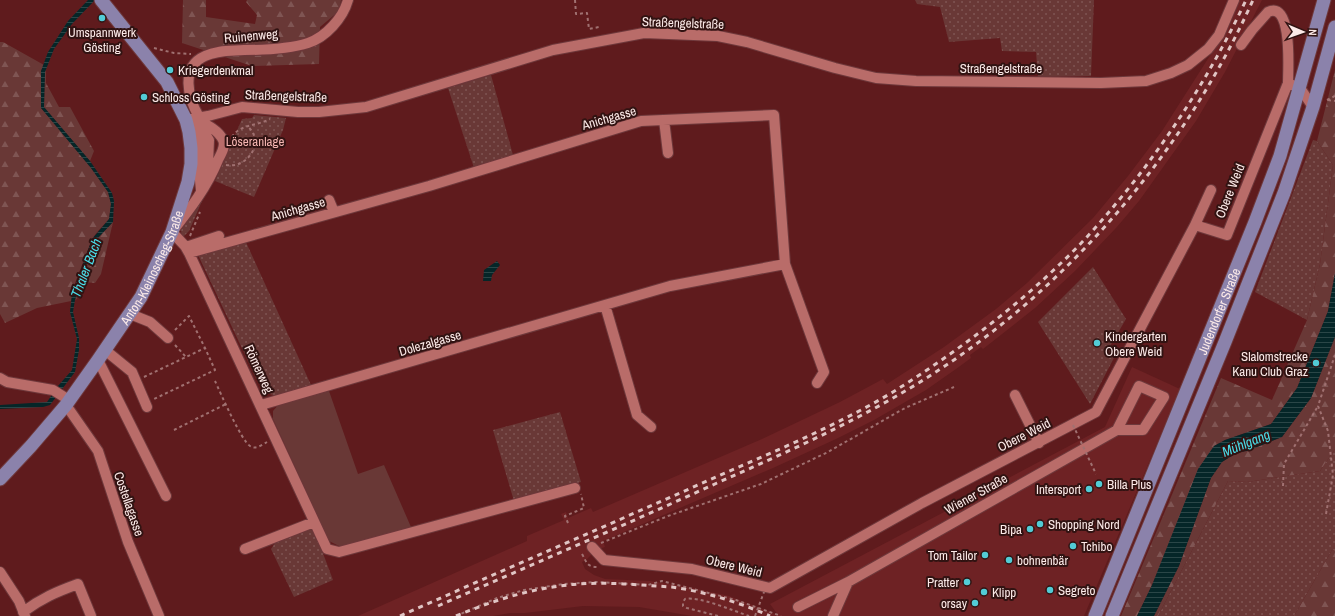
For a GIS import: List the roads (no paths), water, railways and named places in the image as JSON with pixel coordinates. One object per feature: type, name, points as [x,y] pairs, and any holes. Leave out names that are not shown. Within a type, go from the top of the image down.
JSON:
[{"type":"main road","name":"Anton-Kleinoscheg-Straße","points":[[0,479],[31,446],[62,398],[102,355],[141,297],[172,232],[185,192],[191,164],[189,132],[193,118],[167,82],[101,0]]},
{"type":"main road","name":"Judendorfer Straße","points":[[1095,616],[1255,222],[1280,156],[1294,85],[1324,0]]},
{"type":"main road","name":"Judendorfer Straße","points":[[1112,616],[1228,334],[1284,193],[1313,107],[1335,27]]},
{"type":"street","name":"Ruinenweg","points":[[193,118],[188,87],[189,75],[194,63],[204,56],[222,51],[268,49],[308,43],[322,36],[331,28],[339,18],[348,0]]},
{"type":"street","name":"Straßengelstraße","points":[[193,118],[208,116],[242,107],[274,111],[319,112],[366,107],[552,50],[644,33],[718,36],[746,42],[835,68],[876,78],[916,81],[1030,81],[1101,83],[1146,81],[1171,73],[1188,65],[1208,49],[1219,35],[1234,0]]},
{"type":"street","points":[[1241,45],[1268,12],[1276,11],[1281,15],[1285,23],[1294,85],[1313,107]]},
{"type":"street","name":"Obere Weid","points":[[592,547],[604,560],[692,569],[770,588],[922,503],[1096,412],[1196,225],[1227,235],[1294,85]]},
{"type":"street","name":"Anichgasse","points":[[187,250],[339,212],[641,121],[774,115],[785,264],[824,372],[817,383]]},
{"type":"street","points":[[185,192],[188,201],[194,203],[199,198],[207,173],[209,140],[193,118]]},
{"type":"street","points":[[172,232],[199,198],[213,173],[224,145],[223,139],[218,134],[193,118]]},
{"type":"street","points":[[664,120],[668,153]]},
{"type":"street","points":[[1196,225],[1212,190]]},
{"type":"street","points":[[329,200],[339,212]]},
{"type":"street","name":"Römerweg","points":[[172,232],[187,250],[327,548],[339,552],[575,488]]},
{"type":"street","points":[[187,250],[218,236]]},
{"type":"street","name":"Dolezalgasse","points":[[261,405],[670,286],[785,264]]},
{"type":"street","points":[[605,305],[637,415],[651,427]]},
{"type":"street","points":[[130,314],[150,322],[168,338]]},
{"type":"street","points":[[102,355],[132,372],[146,405]]},
{"type":"street","points":[[102,355],[166,496]]},
{"type":"street","points":[[0,378],[7,382],[62,398]]},
{"type":"street","name":"Wiener Straße","points":[[798,607],[848,582],[1117,430],[1143,430],[1164,397],[1139,386],[1117,430]]},
{"type":"street","points":[[1014,395],[1039,443]]},
{"type":"street","name":"Costellagasse","points":[[62,398],[98,451],[128,542],[160,616]]},
{"type":"street","points":[[245,549],[314,522]]},
{"type":"street","points":[[0,572],[19,601],[24,614],[39,600],[78,584],[91,616]]},
{"type":"street","points":[[833,616],[848,582]]},
{"type":"water","name":"Thaler Bach","points":[[88,0],[95,0],[72,24],[54,49],[45,72],[44,107],[90,161],[112,193],[114,201],[113,222],[97,239],[84,270],[75,300],[73,312],[79,338],[79,350],[75,372],[50,405],[43,407],[0,409],[0,405],[47,402],[72,370],[77,339],[70,312],[72,294],[92,239],[109,219],[111,204],[108,192],[91,168],[41,108],[41,71],[48,52],[68,21]]},
{"type":"water","points":[[497,261],[500,265],[492,275],[491,281],[483,281],[484,270]]},
{"type":"water","name":"Mühlgang","points":[[1335,273],[1335,337],[1311,398],[1282,437],[1247,451],[1238,452],[1222,462],[1211,478],[1179,566],[1154,616],[1137,616],[1152,585],[1198,469],[1214,446],[1225,440],[1271,424],[1297,388],[1328,311]]},
{"type":"railway","points":[[400,616],[772,453],[821,430],[893,392],[959,348],[1001,316],[1041,282],[1100,223],[1152,158],[1182,115],[1222,47],[1246,0]]},
{"type":"railway","points":[[438,606],[648,514],[832,430],[915,385],[942,368],[991,333],[1038,294],[1082,251],[1123,206],[1161,158],[1195,107],[1226,54],[1253,0]]},
{"type":"railway","points":[[456,616],[483,605],[539,589],[594,583],[633,584],[685,589],[722,598],[770,616]]},
{"type":"place","name":"Umspannwerk Gösting","points":[[102,18]]},
{"type":"place","name":"Kriegerdenkmal","points":[[170,70]]},
{"type":"place","name":"Schloss Gösting","points":[[144,97]]},
{"type":"place","name":"Kindergarten Obere Weid","points":[[1097,343]]},
{"type":"place","name":"Slalomstrecke Kanu Club Graz","points":[[1316,363]]},
{"type":"place","name":"Billa Plus","points":[[1099,484]]},
{"type":"place","name":"Intersport","points":[[1089,489]]},
{"type":"place","name":"Shopping Nord","points":[[1040,524]]},
{"type":"place","name":"Bipa","points":[[1030,529]]},
{"type":"place","name":"Tchibo","points":[[1073,546]]},
{"type":"place","name":"Tom Tailor","points":[[985,555]]},
{"type":"place","name":"bohnenbär","points":[[1009,560]]},
{"type":"place","name":"Pratter","points":[[967,582]]},
{"type":"place","name":"Segreto","points":[[1050,590]]},
{"type":"place","name":"Klipp","points":[[984,592]]},
{"type":"place","name":"orsay","points":[[975,603]]},
{"type":"park label","name":"Löseranlage","points":[[255,141]]}]
